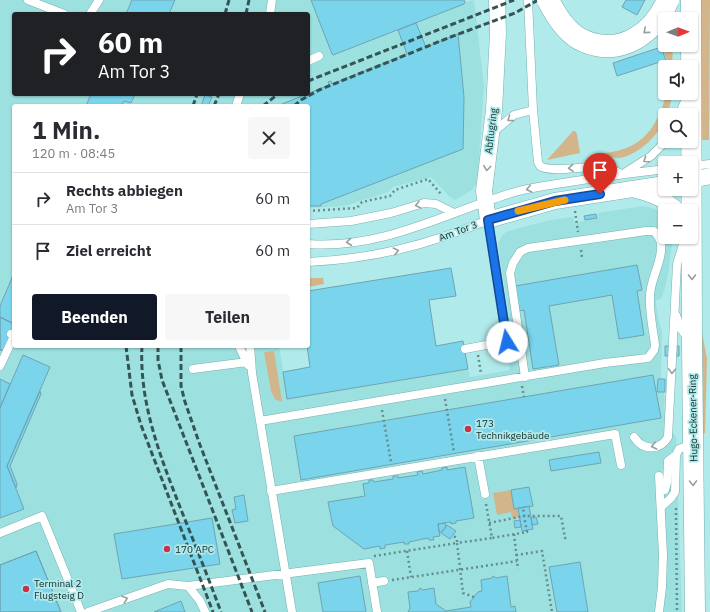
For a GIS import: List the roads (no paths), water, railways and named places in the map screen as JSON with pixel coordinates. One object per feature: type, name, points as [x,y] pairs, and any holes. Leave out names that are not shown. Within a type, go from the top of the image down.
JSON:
[{"type":"highway","points":[[548,0],[561,22],[583,41],[614,46],[632,41],[646,32],[660,16],[668,0]]},
{"type":"street","name":"Abflugring","points":[[485,0],[496,61]]},
{"type":"street","name":"Abflugring","points":[[485,201],[484,191],[494,110],[498,34],[497,0]]},
{"type":"street","name":"Hugo-Eckener-Ring","points":[[691,0],[691,12]]},
{"type":"street","name":"Hugo-Eckener-Ring","points":[[691,100],[697,156]]},
{"type":"street","points":[[630,189],[658,185]]},
{"type":"street","points":[[630,189],[652,194],[670,204]]},
{"type":"street","name":"Am Tor 3","points":[[488,220],[555,201],[630,189]]},
{"type":"street","points":[[485,201],[488,220]]},
{"type":"street","name":"Hugo-Eckener-Ring","points":[[691,244],[695,612]]},
{"type":"lane","points":[[28,0],[59,12]]},
{"type":"lane","points":[[91,12],[99,0]]},
{"type":"lane","points":[[270,12],[272,0]]},
{"type":"lane","points":[[528,0],[532,110],[538,162],[540,166],[548,170],[598,167],[609,168],[623,174],[652,156],[659,148]]},
{"type":"lane","points":[[310,60],[319,56]]},
{"type":"lane","points":[[491,134],[514,115],[532,110]]},
{"type":"lane","name":"Am Tor 3","points":[[310,244],[366,240],[401,232],[454,214],[485,201],[517,191],[658,170]]},
{"type":"lane","points":[[310,224],[351,220],[390,213],[424,203],[436,204],[454,214]]},
{"type":"lane","points":[[465,349],[507,342],[488,220]]},
{"type":"lane","name":"Am Tor 3","points":[[310,262],[358,257],[410,248],[488,220]]},
{"type":"lane","points":[[260,421],[605,363],[648,358],[654,350],[655,345],[650,307],[650,287],[658,263],[661,244],[659,237],[654,231],[646,230],[572,241],[528,248],[520,252],[513,263],[510,273],[525,376]]},
{"type":"lane","points":[[634,437],[640,444],[648,448],[654,448],[665,443],[668,437],[678,264],[683,244]]},
{"type":"lane","points":[[675,313],[681,329],[692,344]]},
{"type":"lane","points":[[0,366],[12,340]]},
{"type":"lane","points":[[240,348],[252,373]]},
{"type":"lane","points":[[250,348],[252,373],[292,612]]},
{"type":"lane","points":[[193,369],[246,362]]},
{"type":"lane","points":[[271,491],[615,434],[621,465]]},
{"type":"lane","points":[[661,507],[672,498],[675,492],[676,455],[679,449],[693,444]]},
{"type":"lane","points":[[660,492],[665,490],[667,483],[668,461],[676,455]]},
{"type":"lane","points":[[478,456],[485,494]]},
{"type":"lane","points":[[659,476],[662,587],[659,612]]},
{"type":"lane","points":[[0,533],[42,516],[81,612]]},
{"type":"lane","points":[[88,612],[168,584],[188,586],[369,563],[377,612]]},
{"type":"lane","points":[[372,583],[384,581]]},
{"type":"lane","points":[[188,586],[200,601],[205,612]]},
{"type":"railway","points":[[226,12],[229,0]]},
{"type":"railway","points":[[246,12],[249,0]]},
{"type":"railway","points":[[310,80],[514,0]]},
{"type":"railway","points":[[310,95],[448,38],[515,13],[538,0]]},
{"type":"railway","points":[[194,104],[196,96]]},
{"type":"railway","points":[[215,104],[218,96]]},
{"type":"railway","points":[[266,104],[276,96]]},
{"type":"railway","points":[[296,104],[308,96]]},
{"type":"railway","points":[[126,348],[132,395],[141,425],[213,612]]},
{"type":"railway","points":[[142,348],[144,388],[152,428],[158,448],[221,612]]},
{"type":"railway","points":[[158,348],[158,360],[162,380],[252,612]]},
{"type":"railway","points":[[181,348],[181,386],[185,402],[200,445],[265,612]]},
{"type":"place","name":"173 Technikgebäude","points":[[468,429]]},
{"type":"place","name":"170 APC","points":[[167,549]]},
{"type":"place","name":"Terminal 2 Flugsteig D","points":[[26,589]]}]
